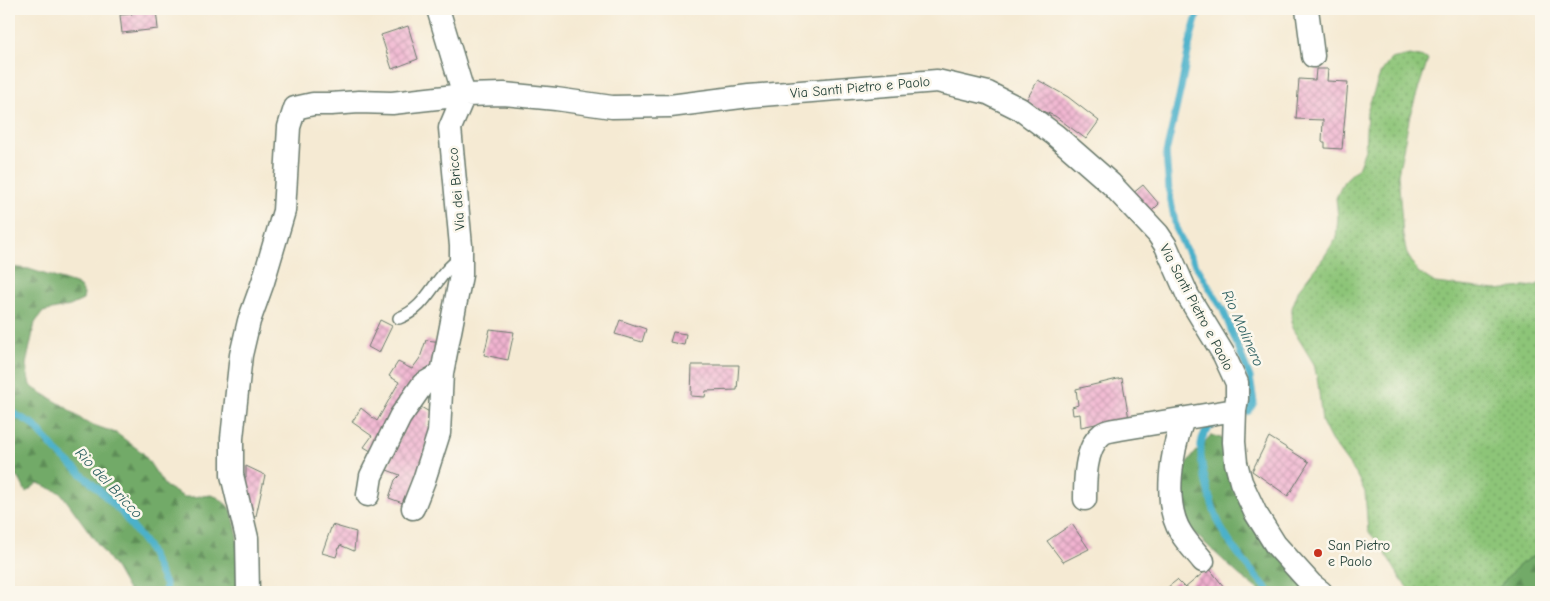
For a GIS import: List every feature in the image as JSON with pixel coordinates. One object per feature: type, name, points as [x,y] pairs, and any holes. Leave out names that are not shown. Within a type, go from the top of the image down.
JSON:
[{"type":"street","points":[[438,9],[464,95]]},
{"type":"street","points":[[1307,9],[1313,56]]},
{"type":"street","name":"Via Santi Pietro e Paolo","points":[[248,592],[247,538],[232,475],[232,438],[242,355],[249,321],[263,282],[284,211],[289,127],[295,108],[313,104],[392,103],[464,95],[504,94],[612,107],[670,106],[749,96],[937,81],[988,93],[1020,109],[1055,135],[1111,184],[1158,234],[1166,246],[1188,296],[1224,355],[1237,383],[1234,442],[1236,463],[1241,482],[1275,544],[1312,585],[1321,592]]},
{"type":"street","name":"Via dei Bricco","points":[[413,508],[424,480],[438,433],[442,373],[461,275],[450,128],[464,95]]},
{"type":"street","points":[[368,495],[371,476],[400,417],[423,384],[442,373]]},
{"type":"street","points":[[1085,499],[1086,473],[1090,456],[1094,443],[1102,434],[1120,429],[1184,419],[1235,418]]},
{"type":"street","points":[[1184,419],[1175,445],[1170,476],[1171,506],[1179,532],[1203,561]]},
{"type":"lane","points":[[399,318],[410,314],[418,306],[446,271],[461,256]]},
{"type":"green space","points":[[1410,55],[1428,59],[1410,115],[1398,174],[1403,236],[1407,254],[1418,272],[1435,283],[1496,290],[1534,286],[1541,283],[1541,553],[1515,569],[1496,592],[1411,592],[1402,581],[1381,546],[1368,531],[1365,492],[1356,474],[1331,440],[1322,422],[1314,364],[1292,328],[1292,308],[1299,289],[1336,238],[1338,218],[1336,198],[1344,181],[1358,168],[1365,150],[1367,111],[1380,74],[1391,59]]},
{"type":"green space","points":[[9,267],[29,269],[75,284],[80,287],[84,294],[83,300],[70,306],[43,312],[35,323],[26,366],[30,385],[64,406],[85,422],[116,433],[143,453],[165,486],[184,497],[211,495],[227,505],[232,511],[237,532],[238,592],[129,592],[116,569],[61,493],[38,483],[26,492],[20,480],[9,472]]},
{"type":"green space","points":[[1211,435],[1224,439],[1307,592],[1261,592],[1238,574],[1191,530],[1181,504],[1182,480],[1188,461]]},
{"type":"green space","points":[[1541,553],[1541,592],[1496,592],[1515,569]]},
{"type":"building","points":[[132,9],[156,9],[158,29],[122,33],[120,15],[132,14]]},
{"type":"building","points":[[408,26],[418,59],[392,69],[381,35]]},
{"type":"building","points":[[1316,69],[1328,69],[1327,81],[1348,82],[1342,149],[1325,148],[1325,142],[1322,142],[1323,120],[1296,119],[1299,79],[1315,80]]},
{"type":"building","points":[[1038,80],[1068,97],[1099,121],[1086,139],[1055,116],[1024,104]]},
{"type":"building","points":[[1143,185],[1159,204],[1150,213],[1132,194]]},
{"type":"building","points":[[380,320],[392,326],[379,353],[368,347]]},
{"type":"building","points":[[620,320],[646,329],[642,342],[615,334]]},
{"type":"building","points":[[490,329],[514,332],[508,360],[484,355]]},
{"type":"building","points":[[673,332],[686,334],[684,345],[670,342]]},
{"type":"building","points":[[426,340],[442,342],[433,372],[376,454],[364,447],[372,436],[352,422],[361,408],[377,421],[399,382],[389,376],[398,362],[412,369],[420,358]]},
{"type":"building","points":[[692,365],[739,365],[737,390],[706,391],[705,397],[691,396]]},
{"type":"building","points":[[1122,378],[1129,419],[1081,427],[1080,414],[1073,415],[1072,407],[1078,405],[1076,389]]},
{"type":"building","points":[[414,403],[431,413],[426,425],[432,429],[408,505],[389,498],[395,480],[400,475],[387,470]]},
{"type":"building","points":[[1269,437],[1309,462],[1288,496],[1252,471]]},
{"type":"building","points":[[246,466],[265,475],[256,516],[244,517],[237,480],[246,477]]},
{"type":"building","points":[[1072,524],[1089,549],[1063,562],[1047,541]]},
{"type":"building","points":[[332,525],[356,532],[354,551],[340,545],[336,557],[322,553]]},
{"type":"building","points":[[1209,568],[1228,592],[1173,592],[1168,587],[1177,580],[1185,588]]},
{"type":"waterway","name":"Rio Molinero","points":[[1199,9],[1191,37],[1166,153],[1169,191],[1176,228],[1184,246],[1223,310],[1250,377],[1254,402],[1249,411],[1238,415]]},
{"type":"waterway","name":"Rio del Bricco","points":[[9,411],[33,424],[56,451],[121,512],[147,546],[166,586],[165,592]]},
{"type":"waterway","name":"Rio Molinero","points":[[1220,421],[1207,430],[1202,439],[1201,449],[1204,475],[1212,504],[1227,538],[1270,592]]},
{"type":"place","name":"San Pietro e Paolo","points":[[1318,553]]}]
